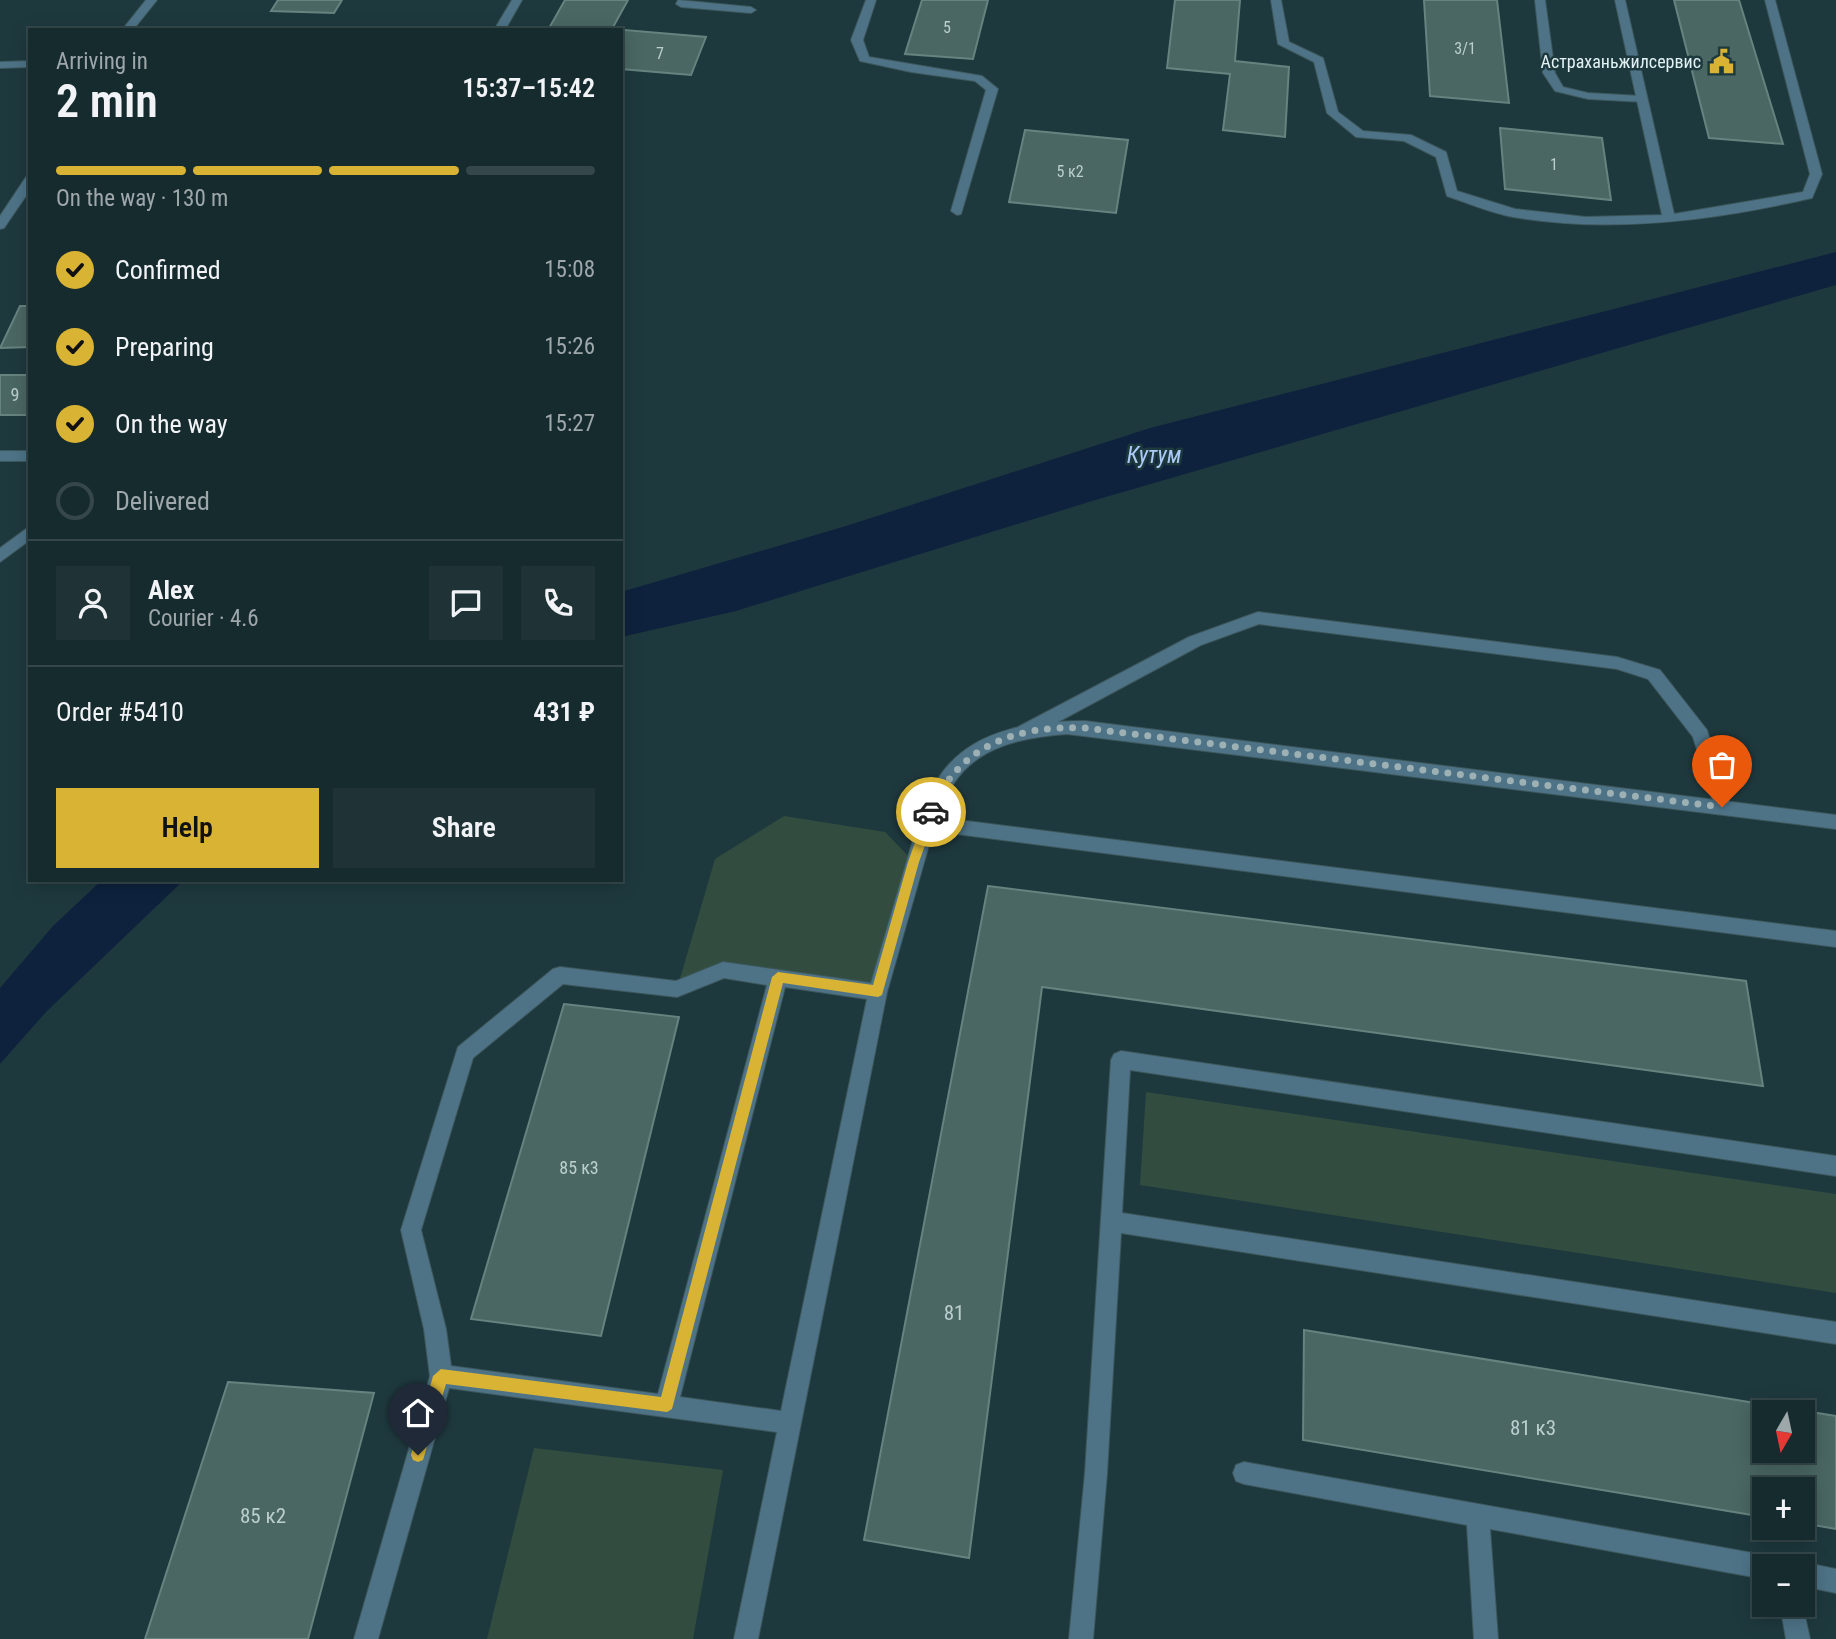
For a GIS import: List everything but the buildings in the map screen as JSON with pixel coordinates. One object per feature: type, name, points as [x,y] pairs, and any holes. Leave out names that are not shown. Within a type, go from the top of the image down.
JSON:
[{"type":"street","points":[[129,28],[152,0]]},
{"type":"street","points":[[500,28],[517,0]]},
{"type":"street","points":[[684,0],[681,4],[751,10]]},
{"type":"street","points":[[871,0],[857,40],[864,58],[911,69],[978,78],[992,89],[957,211]]},
{"type":"street","points":[[1276,0],[1284,44],[1319,60],[1333,113],[1360,134],[1407,138],[1442,155],[1451,193],[1513,213],[1586,221],[1669,219],[1808,195],[1816,174],[1770,0]]},
{"type":"street","points":[[1540,0],[1549,73],[1559,89],[1588,96],[1641,100]]},
{"type":"street","points":[[1620,0],[1669,219]]},
{"type":"street","points":[[0,65],[28,64]]},
{"type":"street","points":[[2,220],[28,183]]},
{"type":"street","points":[[0,456],[28,456]]},
{"type":"street","points":[[0,556],[28,533]]},
{"type":"street","points":[[1024,732],[1195,641],[1258,618],[1617,663],[1654,674],[1701,735],[1722,807]]},
{"type":"street","points":[[746,1639],[878,992],[937,797],[953,772],[973,755],[996,741],[1024,732],[1056,726],[1085,728],[1836,822]]},
{"type":"street","points":[[927,823],[1836,939]]},
{"type":"street","points":[[366,1639],[441,1376],[435,1329],[411,1230],[465,1053],[560,975],[677,989],[723,970],[878,992]]},
{"type":"street","points":[[667,1404],[778,977]]},
{"type":"street","points":[[1081,1639],[1096,1473],[1121,1060],[1836,1166]]},
{"type":"street","points":[[1110,1221],[1836,1333]]},
{"type":"street","points":[[441,1376],[667,1404],[790,1423]]},
{"type":"street","points":[[1244,1473],[1752,1565]]},
{"type":"street","points":[[1478,1516],[1486,1639]]},
{"type":"street","points":[[1815,1576],[1836,1580]]},
{"type":"street","points":[[1794,1617],[1798,1639]]},
{"type":"green space","points":[[784,816],[885,832],[914,862],[878,992],[723,970],[677,989],[715,859]]},
{"type":"green space","points":[[1146,1092],[1836,1194],[1836,1293],[1140,1185]]},
{"type":"green space","points":[[534,1448],[723,1470],[693,1639],[487,1639]]},
{"type":"water","name":"Кутум","points":[[1836,252],[1836,285],[1092,501],[736,611],[623,637],[623,591],[846,526],[1150,428]]},
{"type":"water","points":[[100,882],[182,882],[46,1012],[0,1064],[0,988],[53,926]]},
{"type":"way so far","points":[[931,812],[953,772],[973,755],[996,741],[1056,726],[1722,807]]},
{"type":"place","name":"Астраханьжилсервис","points":[[1721,62]]},
{"type":"route","points":[[418,1455],[441,1376],[667,1404],[778,977],[878,992],[914,862],[931,812]]}]
